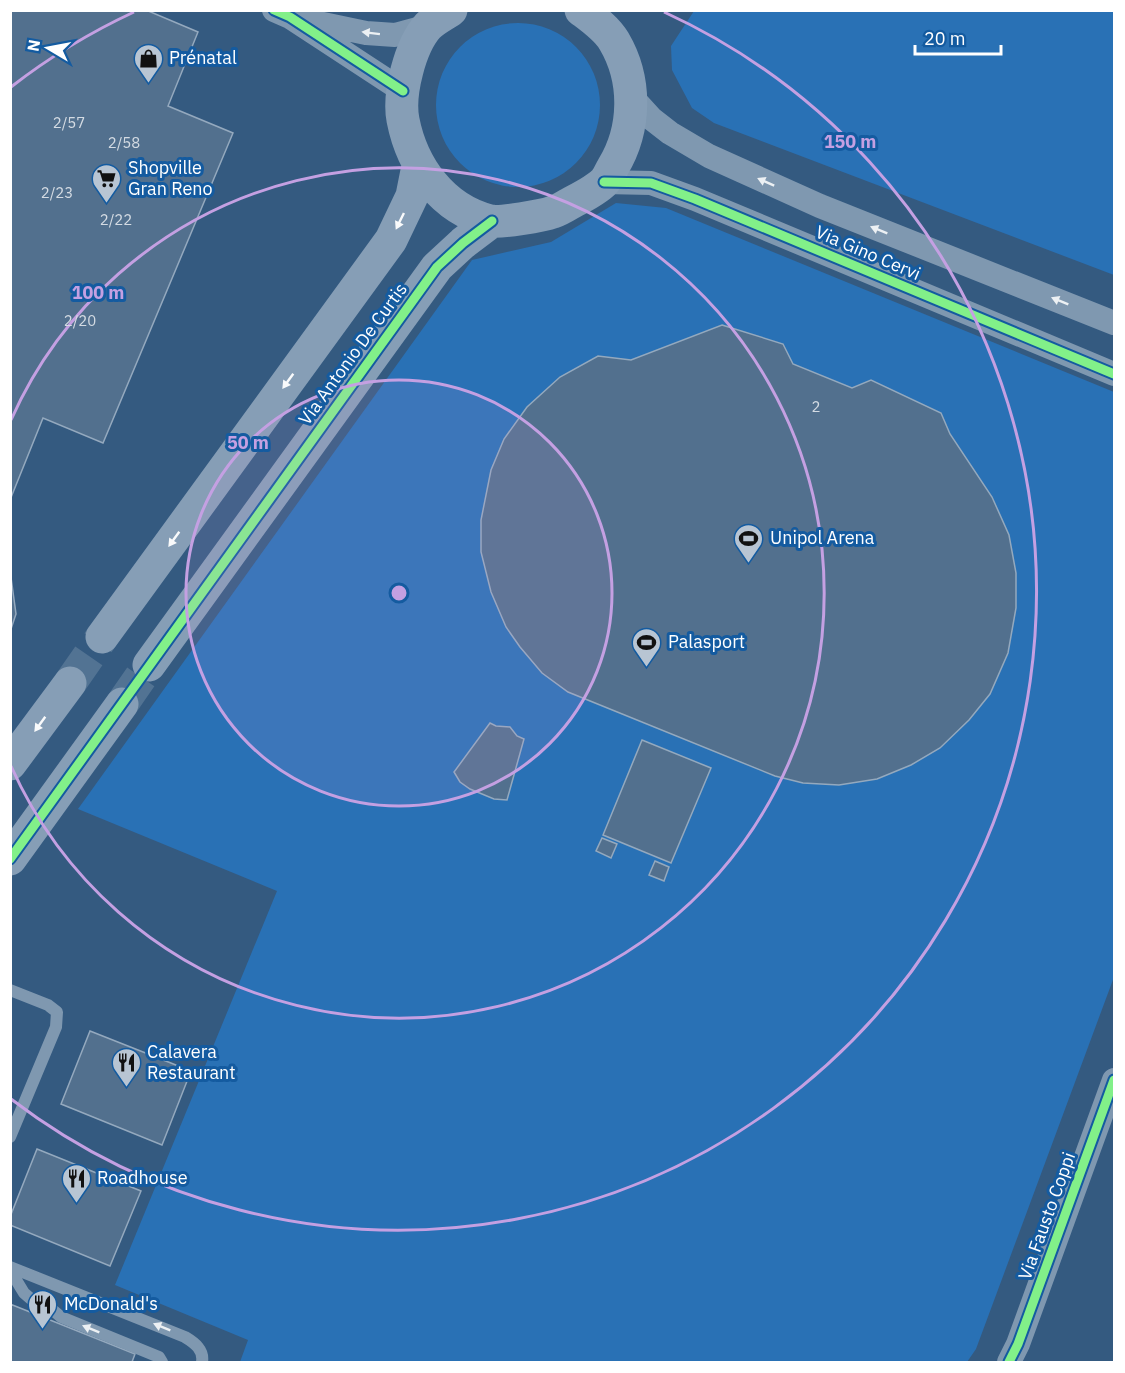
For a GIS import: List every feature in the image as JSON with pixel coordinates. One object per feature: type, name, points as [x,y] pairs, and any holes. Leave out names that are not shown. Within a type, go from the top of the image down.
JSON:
[{"type":"street","points":[[282,14],[366,33],[394,36],[440,18]]},
{"type":"street","points":[[282,14],[403,91]]},
{"type":"street","name":"Via Antonio De Curtis","points":[[440,18],[412,53],[403,91],[401,112],[407,140],[418,166],[438,191],[463,210],[492,221],[553,213],[604,182],[621,155],[629,128],[632,96],[624,65],[613,41],[592,14]]},
{"type":"street","name":"Via Gino Cervi","points":[[632,96],[652,119],[670,134],[709,156],[820,206],[1114,323]]},
{"type":"street","name":"Via Antonio De Curtis","points":[[102,637],[391,240],[412,196],[418,166]]},
{"type":"street","name":"Via Gino Cervi","points":[[604,182],[651,183],[694,199],[1114,374]]},
{"type":"street","name":"Via Antonio De Curtis","points":[[149,665],[437,267],[492,221]]},
{"type":"street","points":[[10,764],[70,683]]},
{"type":"street","points":[[10,859],[122,704]]},
{"type":"street","name":"Via Fausto Coppi","points":[[1010,1362],[1114,1080]]},
{"type":"lane","points":[[10,990],[48,1005],[57,1012],[56,1027],[10,1137]]},
{"type":"lane","points":[[10,1269],[24,1293],[31,1299],[48,1306],[61,1317],[159,1358],[162,1362]]},
{"type":"lane","points":[[10,1269],[185,1337],[197,1344],[203,1357],[202,1362]]},
{"type":"shaded area","points":[[694,11],[1114,11],[1114,275],[714,123],[692,108],[672,70],[671,46]]},
{"type":"shaded area","points":[[518,23],[549,29],[576,47],[594,74],[600,105],[594,136],[576,163],[549,181],[518,187],[487,181],[460,163],[442,136],[436,105],[442,74],[460,47],[487,29]]},
{"type":"shaded area","name":"Palasport","points":[[616,203],[666,208],[1114,392],[1114,977],[976,1349],[967,1362],[240,1362],[248,1340],[115,1285],[277,891],[78,809],[472,260],[551,242]]},
{"type":"building","name":"Shopville Gran Reno","points":[[10,10],[146,10],[198,32],[168,106],[233,133],[103,443],[43,418],[10,500]]},
{"type":"building","name":"Unipol Arena","points":[[722,325],[783,344],[793,364],[852,388],[871,380],[941,413],[950,434],[992,497],[1009,535],[1016,573],[1016,608],[1008,653],[990,694],[969,720],[940,748],[911,765],[877,779],[839,785],[803,783],[775,776],[568,692],[542,673],[520,647],[506,627],[491,592],[481,552],[481,520],[491,470],[504,439],[527,407],[560,377],[598,356],[631,360]]},
{"type":"building","name":"Unipol Arena","points":[[722,325],[783,344],[793,364],[852,388],[871,380],[941,413],[950,434],[992,497],[1009,535],[1016,573],[1016,608],[1008,653],[990,694],[969,720],[940,748],[911,765],[877,779],[839,785],[803,783],[775,776],[568,692],[542,673],[520,647],[506,627],[491,592],[481,552],[481,520],[491,470],[504,439],[527,407],[560,377],[598,356],[631,360]]},
{"type":"building","points":[[10,570],[16,614],[10,632]]},
{"type":"building","points":[[490,723],[510,727],[517,736],[524,739],[507,800],[494,799],[470,789],[460,782],[454,772]]},
{"type":"building","points":[[642,740],[711,768],[671,863],[603,835]]},
{"type":"building","points":[[602,838],[617,844],[611,858],[596,851]]},
{"type":"building","points":[[655,861],[669,867],[664,881],[649,875]]},
{"type":"building","name":"Calavera Restaurant","points":[[90,1031],[191,1071],[162,1145],[61,1104]]},
{"type":"building","name":"Roadhouse","points":[[37,1149],[141,1191],[110,1266],[10,1225],[10,1217]]},
{"type":"building","name":"McDonald's","points":[[10,1304],[135,1354],[132,1362],[10,1362]]},
{"type":"tunnel","points":[[70,683],[102,637]]},
{"type":"tunnel","points":[[122,704],[149,665]]},
{"type":"cycle path","points":[[274,10],[290,17],[403,91]]},
{"type":"cycle path","points":[[604,182],[651,183],[695,199],[1114,374]]},
{"type":"cycle path","points":[[10,859],[437,267],[492,221]]},
{"type":"cycle path","points":[[1009,1362],[1018,1344],[1114,1080]]},
{"type":"place","name":"Prénatal","points":[[148,84]]},
{"type":"place","name":"Shopville Gran Reno","points":[[107,204]]},
{"type":"place","name":"Unipol Arena","points":[[749,564]]},
{"type":"place","name":"Palasport","points":[[647,668]]},
{"type":"place","name":"Calavera Restaurant","points":[[126,1088]]},
{"type":"place","name":"Roadhouse","points":[[76,1204]]},
{"type":"place","name":"McDonald's","points":[[43,1330]]}]
